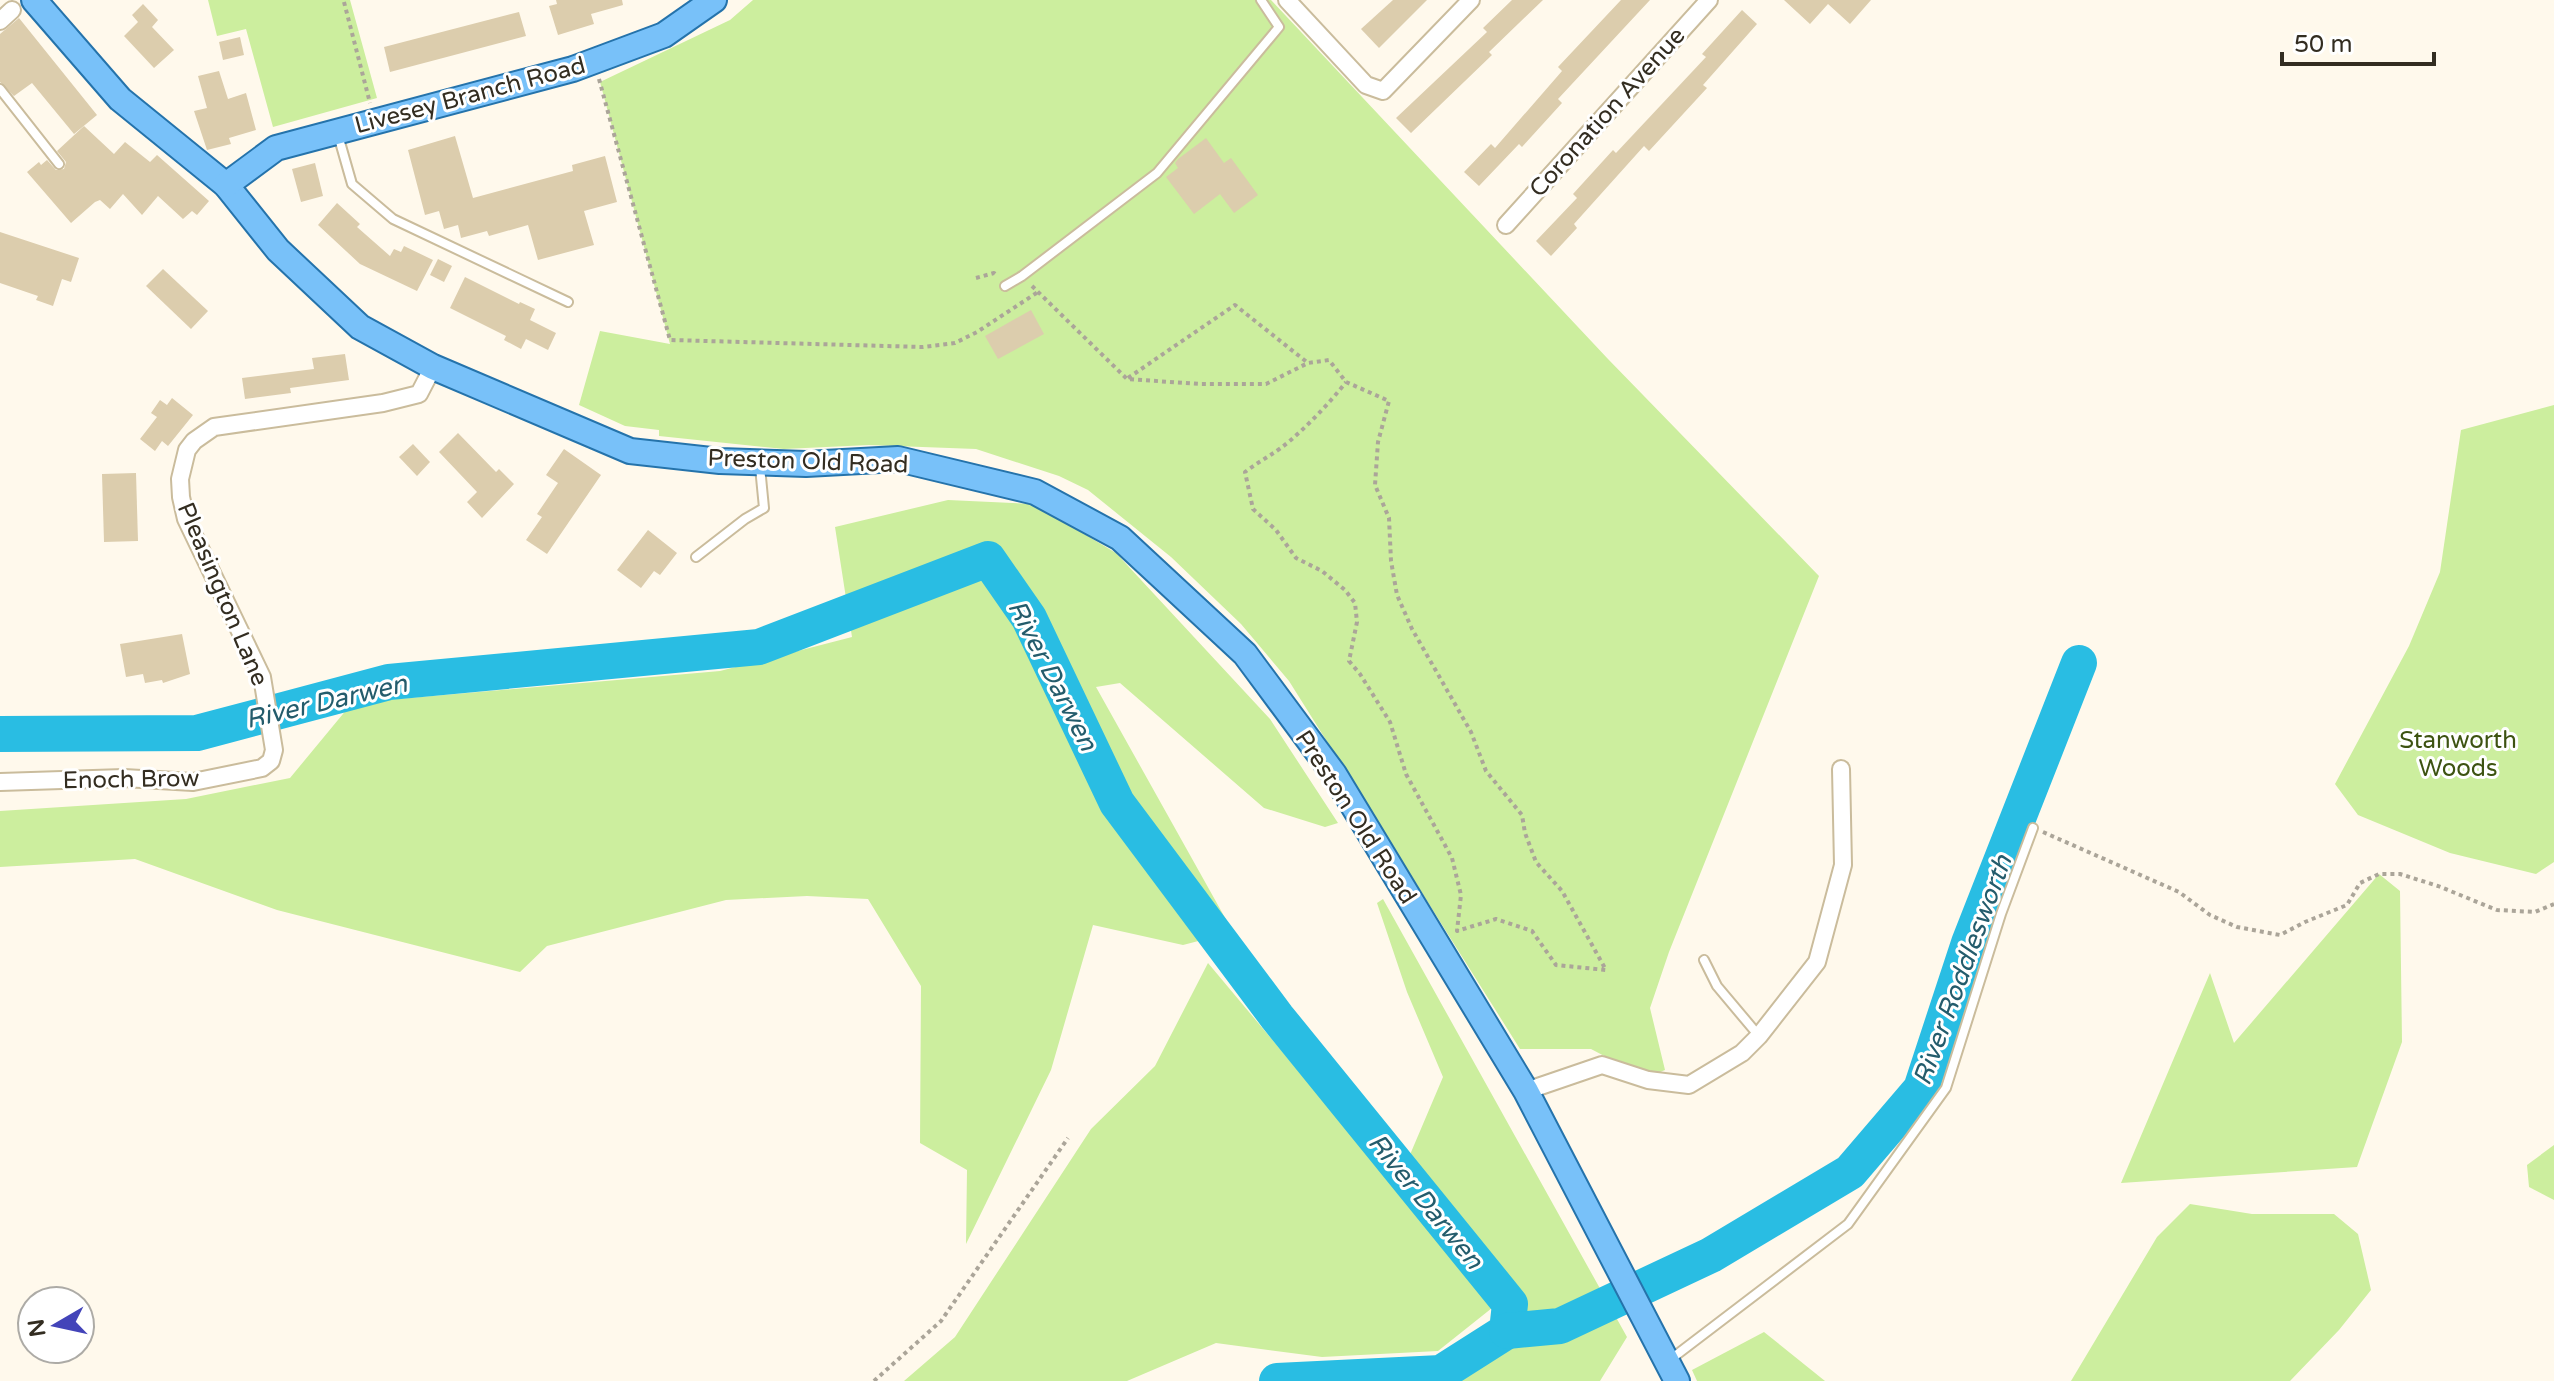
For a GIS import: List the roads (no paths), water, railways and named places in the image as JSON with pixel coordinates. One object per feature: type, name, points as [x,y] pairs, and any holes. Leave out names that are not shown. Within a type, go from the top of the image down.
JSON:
[{"type":"main road","name":"Livesey Branch Road","points":[[226,185],[276,148],[594,62],[664,35],[714,0]]},
{"type":"main road","name":"Preston Old Road","points":[[15,10],[226,185],[278,250],[360,327],[433,367],[630,451],[720,461],[806,464],[898,459],[1035,492],[1120,538],[1245,654],[1334,774],[1526,1091],[1672,1371]]},
{"type":"street","points":[[1287,0],[1366,85],[1383,91],[1471,0]]},
{"type":"street","name":"Coronation Avenue","points":[[1506,225],[1709,0]]},
{"type":"street","name":"Pleasington Lane","points":[[262,768],[271,761],[274,750],[262,677],[186,519],[180,479],[187,450],[214,427],[383,403],[419,394],[433,367]]},
{"type":"street","name":"Enoch Brow","points":[[0,782],[124,778],[193,782],[262,768]]},
{"type":"street","points":[[1526,1091],[1602,1065],[1648,1080],[1689,1085],[1742,1053],[1759,1036],[1817,962],[1843,865],[1841,769]]},
{"type":"lane","points":[[1005,286],[1157,173],[1279,27],[1261,0]]},
{"type":"lane","points":[[0,89],[59,164]]},
{"type":"lane","points":[[337,132],[352,184],[393,219],[568,302]]},
{"type":"lane","points":[[696,557],[764,508],[760,462]]},
{"type":"lane","points":[[1672,1371],[1848,1224],[1946,1088],[2001,914],[2033,828]]},
{"type":"lane","points":[[1704,960],[1717,986],[1759,1036]]},
{"type":"waterway","name":"River Darwen","points":[[0,734],[197,733],[389,682],[759,647],[988,559],[1029,618],[1117,803],[1277,1017],[1510,1304],[1507,1331],[1441,1373],[1277,1381]]},
{"type":"waterway","name":"River Roddlesworth","points":[[1507,1331],[1560,1326],[1711,1255],[1850,1172],[1921,1089],[1969,943],[2079,663]]},
{"type":"park label","name":"Stanworth Woods","points":[[2458,754]]}]
